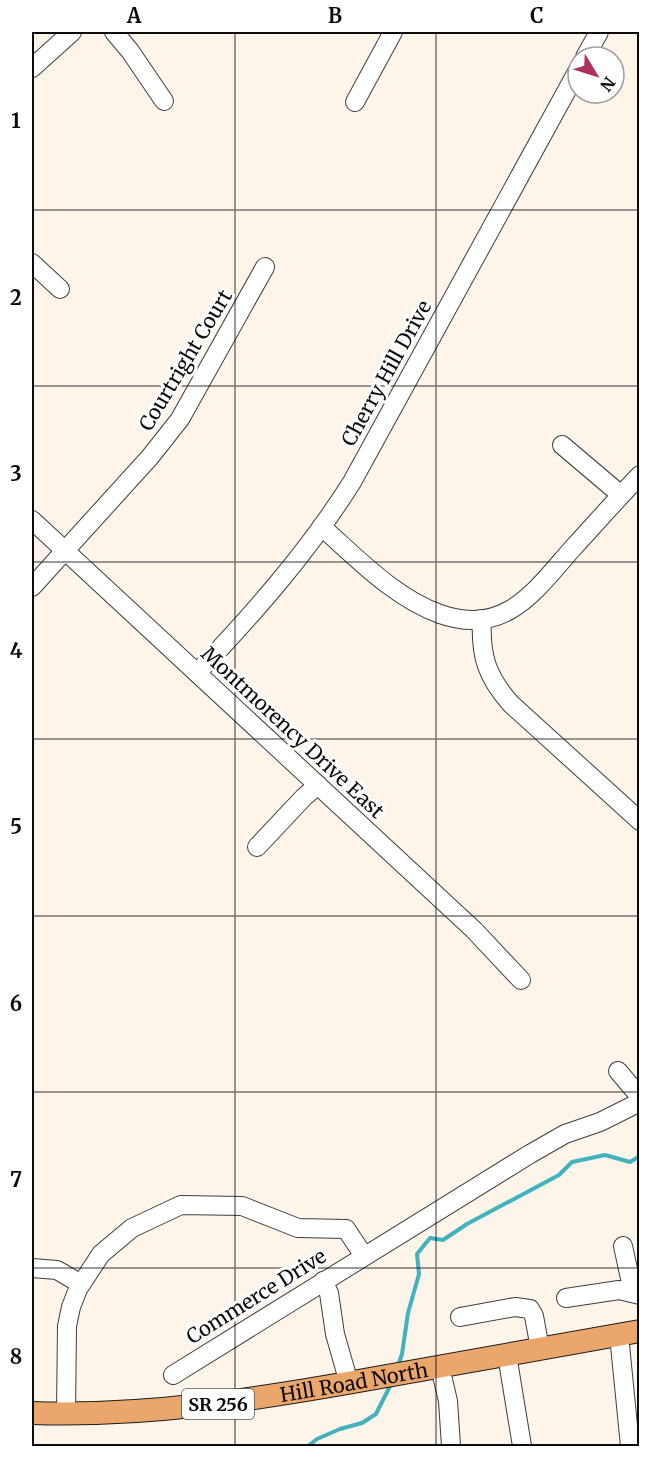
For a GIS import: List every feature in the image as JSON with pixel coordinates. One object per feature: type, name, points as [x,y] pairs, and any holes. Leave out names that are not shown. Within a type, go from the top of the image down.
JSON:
[{"type":"main road","name":"Hill Road North","points":[[32,1413],[150,1411],[207,1406],[629,1333]]},
{"type":"street","points":[[32,68],[72,32]]},
{"type":"street","points":[[114,32],[130,51],[164,101]]},
{"type":"street","points":[[355,102],[393,32]]},
{"type":"street","name":"Cherry Hill Drive","points":[[197,673],[242,625],[323,528],[352,482],[566,92]]},
{"type":"street","points":[[32,263],[60,290]]},
{"type":"street","name":"Courtright Court","points":[[32,587],[150,457],[180,419],[265,267]]},
{"type":"street","points":[[561,445],[621,495]]},
{"type":"street","points":[[323,528],[391,586],[416,603],[439,614],[456,618],[482,619],[509,611],[538,589],[639,475]]},
{"type":"street","name":"Montmorency Drive East","points":[[32,520],[474,930],[521,980]]},
{"type":"street","points":[[482,619],[483,656],[498,690],[639,821]]},
{"type":"street","points":[[256,847],[318,785]]},
{"type":"street","points":[[618,1071],[639,1097]]},
{"type":"street","name":"Commerce Drive","points":[[173,1375],[530,1154],[565,1134],[600,1122],[639,1102]]},
{"type":"street","name":"Commerce Drive","points":[[66,1414],[67,1326],[71,1307],[81,1284],[101,1254],[132,1228],[181,1205],[242,1206],[298,1228],[346,1229],[364,1256]]},
{"type":"street","points":[[566,1298],[619,1290],[636,1294],[622,1246]]},
{"type":"street","points":[[32,1268],[57,1270],[81,1284]]},
{"type":"street","points":[[323,1281],[329,1293],[335,1334],[359,1381]]},
{"type":"street","points":[[460,1317],[515,1307],[530,1309],[534,1316],[540,1349]]},
{"type":"street","points":[[629,1333],[630,1446]]},
{"type":"street","points":[[507,1355],[522,1446]]},
{"type":"street","points":[[440,1367],[448,1401],[451,1446]]},
{"type":"waterway","points":[[398,1366],[408,1313],[419,1274],[417,1254],[430,1238],[443,1240],[467,1224],[559,1175],[572,1162],[605,1155],[630,1162],[640,1156]]},
{"type":"waterway","points":[[308,1446],[317,1439],[362,1423],[376,1414],[391,1384]]}]
